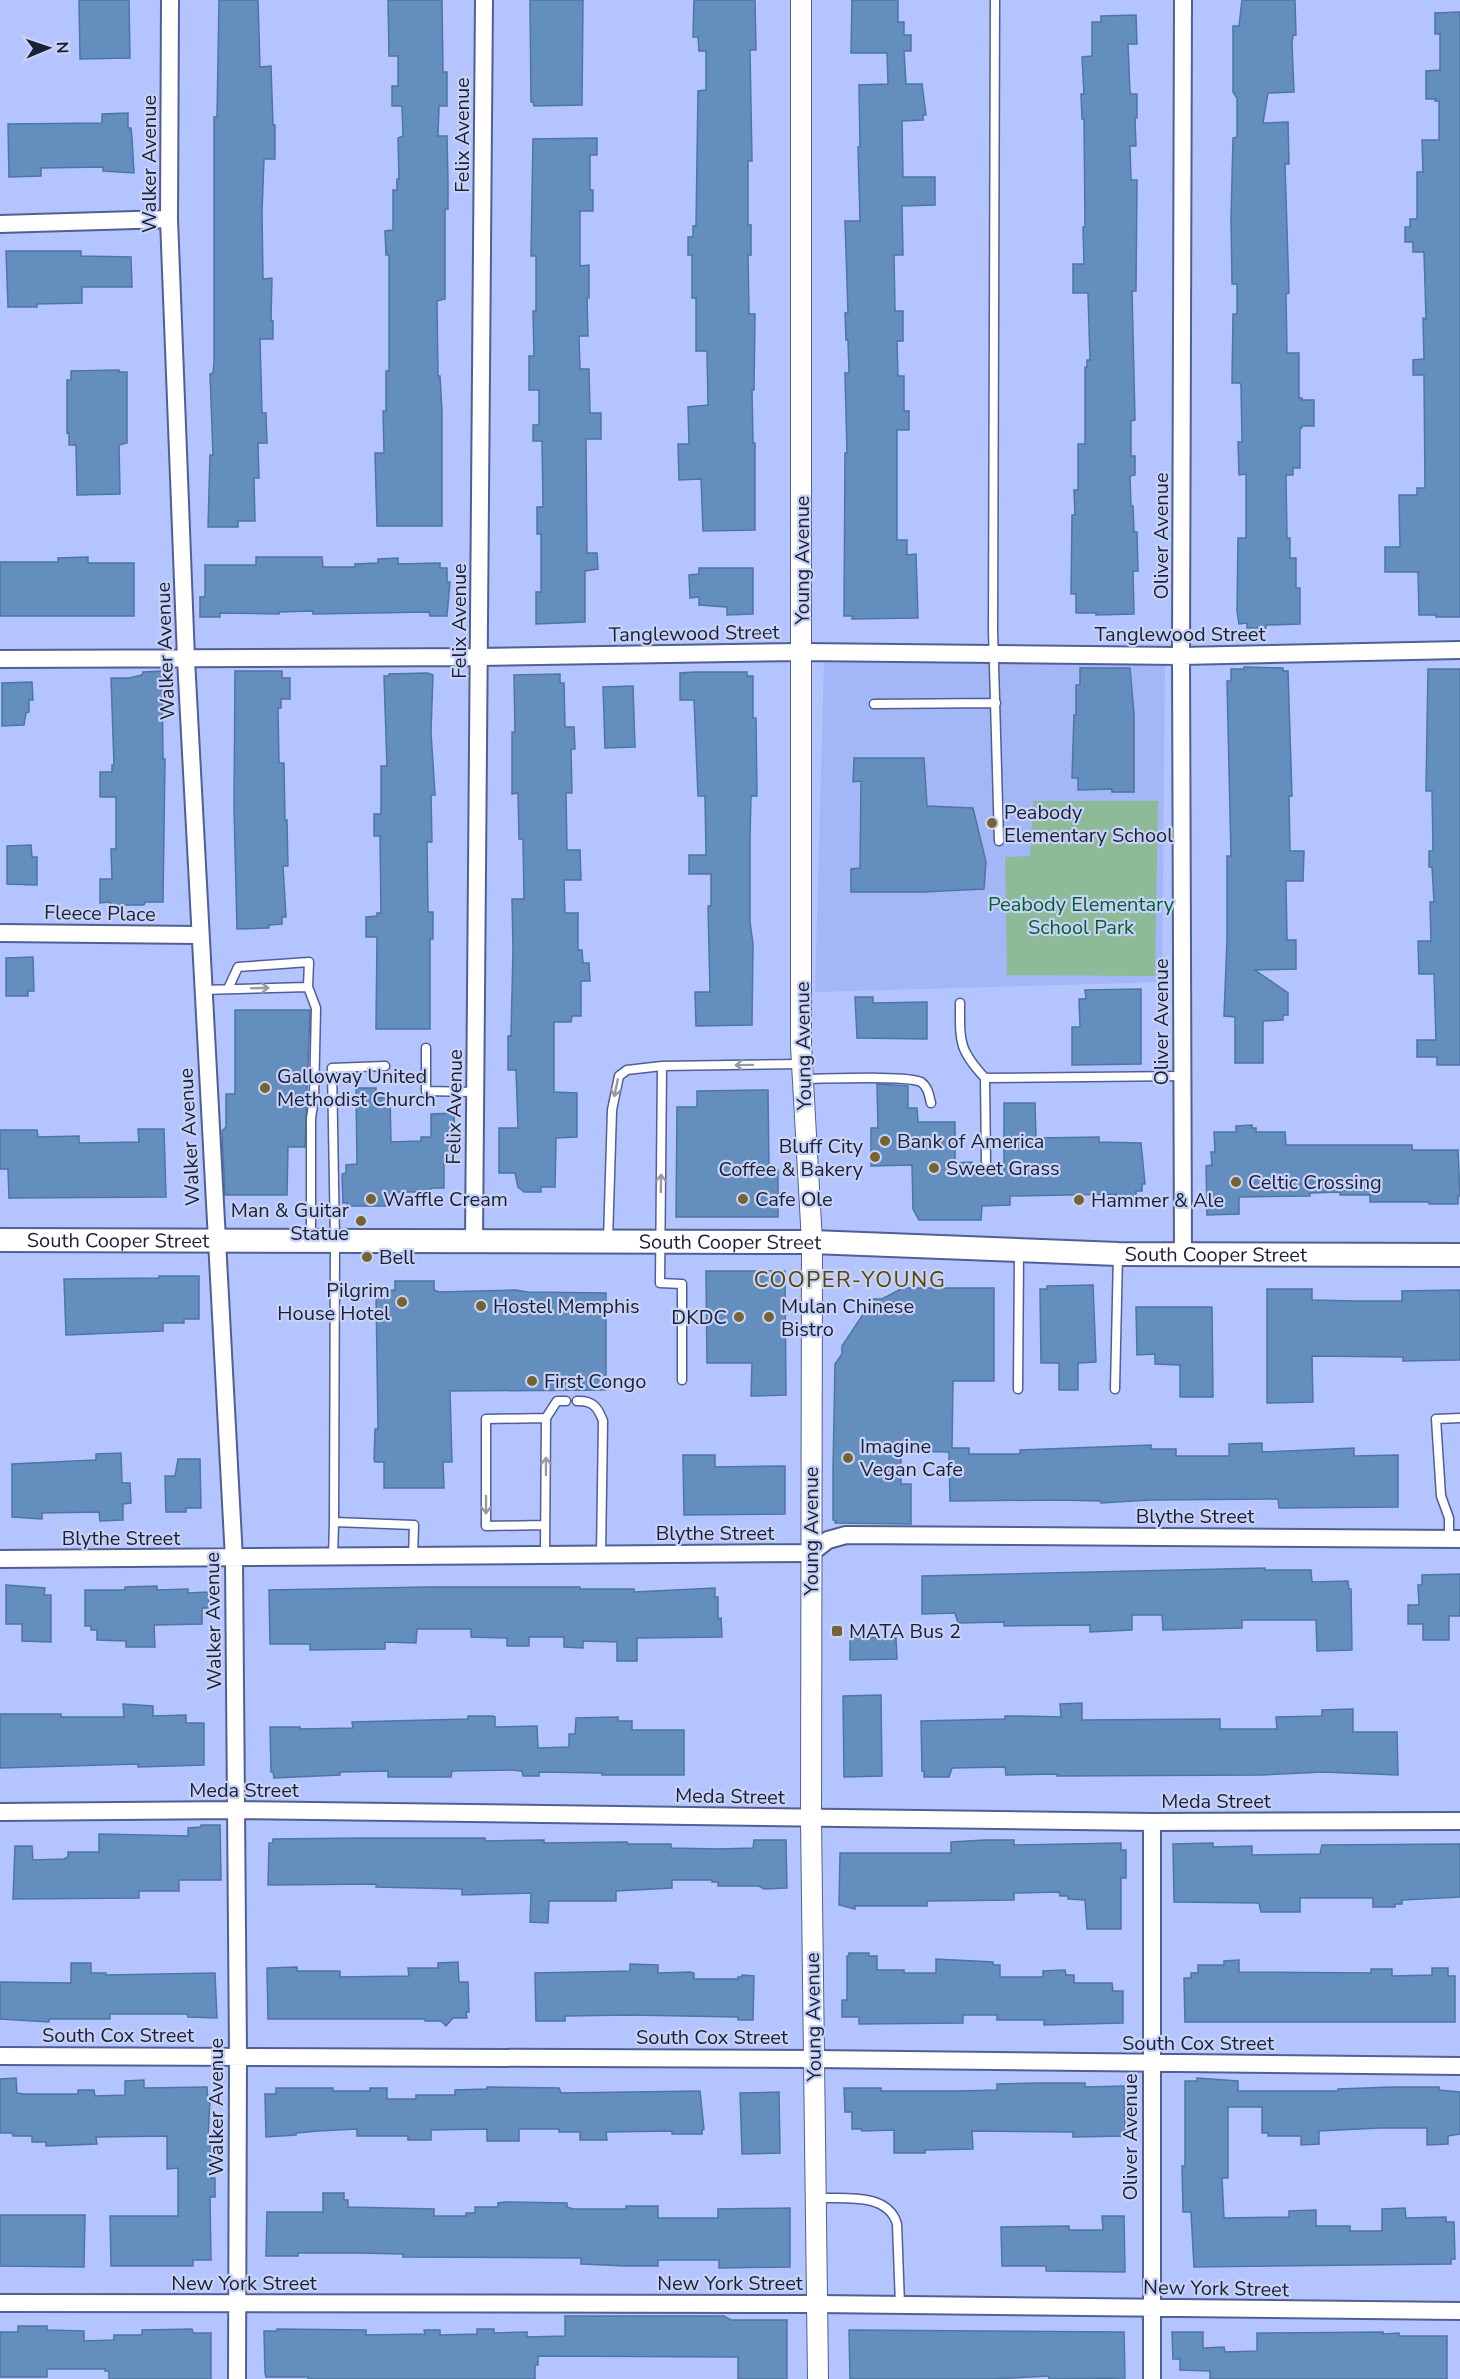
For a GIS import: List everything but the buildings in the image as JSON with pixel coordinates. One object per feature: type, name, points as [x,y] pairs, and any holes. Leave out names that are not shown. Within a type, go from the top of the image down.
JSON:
[{"type":"main road","name":"South Cooper Street","points":[[0,1240],[812,1242],[1118,1254],[1183,1252],[1460,1255]]},
{"type":"street","name":"Walker Avenue","points":[[170,0],[169,219],[186,658],[215,1240],[234,1559],[238,2055],[237,2379]]},
{"type":"street","name":"Felix Avenue","points":[[474,1242],[484,0]]},
{"type":"street","name":"Young Avenue","points":[[801,0],[802,1072],[812,1242],[811,1818],[818,2379]]},
{"type":"street","name":"Oliver Avenue","points":[[1183,0],[1181,656],[1183,1252]]},
{"type":"street","points":[[0,224],[169,219]]},
{"type":"street","name":"Tanglewood Street","points":[[0,659],[480,657],[802,652],[1181,656],[1460,650]]},
{"type":"street","name":"Fleece Place","points":[[0,933],[199,935]]},
{"type":"street","name":"Blythe Street","points":[[0,1559],[811,1553],[828,1540],[846,1535],[1454,1539]]},
{"type":"street","name":"Meda Street","points":[[0,1812],[236,1810],[1152,1822],[1460,1821]]},
{"type":"street","name":"Oliver Avenue","points":[[1152,1822],[1150,2064],[1152,2379]]},
{"type":"street","name":"South Cox Street","points":[[0,2056],[238,2055],[1460,2066]]},
{"type":"street","name":"New York Street","points":[[0,2302],[818,2304],[1460,2312]]},
{"type":"lane","points":[[995,0],[992,541],[999,841]]},
{"type":"lane","points":[[874,704],[996,703]]},
{"type":"lane","points":[[228,989],[238,967],[309,962],[308,987],[316,1008],[314,1099],[311,1119],[311,1241]]},
{"type":"lane","points":[[202,990],[308,987]]},
{"type":"lane","points":[[960,1003],[960,1041],[967,1056],[986,1078],[986,1164]]},
{"type":"lane","points":[[426,1048],[426,1091],[475,1092]]},
{"type":"lane","points":[[333,1558],[335,1241],[332,1068],[385,1066]]},
{"type":"lane","points":[[662,1066],[660,1283],[682,1284],[682,1380]]},
{"type":"lane","points":[[608,1242],[612,1110],[619,1076],[627,1070],[662,1066],[902,1079],[919,1081],[926,1087],[931,1102]]},
{"type":"lane","points":[[986,1078],[1183,1076]]},
{"type":"lane","points":[[1018,1389],[1019,1250]]},
{"type":"lane","points":[[1115,1389],[1118,1254]]},
{"type":"lane","points":[[577,1401],[587,1400],[599,1409],[603,1421],[601,1555]]},
{"type":"lane","points":[[546,1555],[546,1418],[557,1401],[566,1401]]},
{"type":"lane","points":[[545,1525],[486,1526],[486,1419],[546,1418]]},
{"type":"lane","points":[[1454,1539],[1441,1496],[1437,1419],[1460,1418]]},
{"type":"lane","points":[[334,1522],[414,1525],[413,1557]]},
{"type":"lane","points":[[816,2198],[876,2202],[887,2207],[895,2216],[900,2305]]},
{"type":"shaded area","name":"Peabody Elementary School","points":[[824,661],[1165,664],[1162,982],[815,992]]},
{"type":"green space","name":"Peabody Elementary School Park","points":[[1033,801],[1158,801],[1155,976],[1007,975],[1005,857],[1030,856]]},
{"type":"place","name":"Peabody Elementary School","points":[[992,823]]},
{"type":"place","name":"Galloway United Methodist Church","points":[[265,1088]]},
{"type":"place","name":"Bank of America","points":[[885,1141]]},
{"type":"place","name":"Bluff City Coffee & Bakery","points":[[875,1157]]},
{"type":"place","name":"Sweet Grass","points":[[934,1168]]},
{"type":"place","name":"Celtic Crossing","points":[[1236,1182]]},
{"type":"place","name":"Waffle Cream","points":[[371,1199]]},
{"type":"place","name":"Cafe Ole","points":[[743,1199]]},
{"type":"place","name":"Hammer & Ale","points":[[1079,1200]]},
{"type":"place","name":"Man & Guitar Statue","points":[[361,1221]]},
{"type":"place","name":"Bell","points":[[367,1257]]},
{"type":"place","name":"Pilgrim House Hotel","points":[[402,1302]]},
{"type":"place","name":"Hostel Memphis","points":[[481,1306]]},
{"type":"place","name":"DKDC","points":[[739,1317]]},
{"type":"place","name":"Mulan Chinese Bistro","points":[[769,1317]]},
{"type":"place","name":"First Congo","points":[[532,1381]]},
{"type":"place","name":"Imagine Vegan Cafe","points":[[848,1458]]},
{"type":"place","name":"MATA Bus 2","points":[[837,1631]]},
{"type":"district","name":"COOPER-YOUNG","points":[[850,1279]]}]
